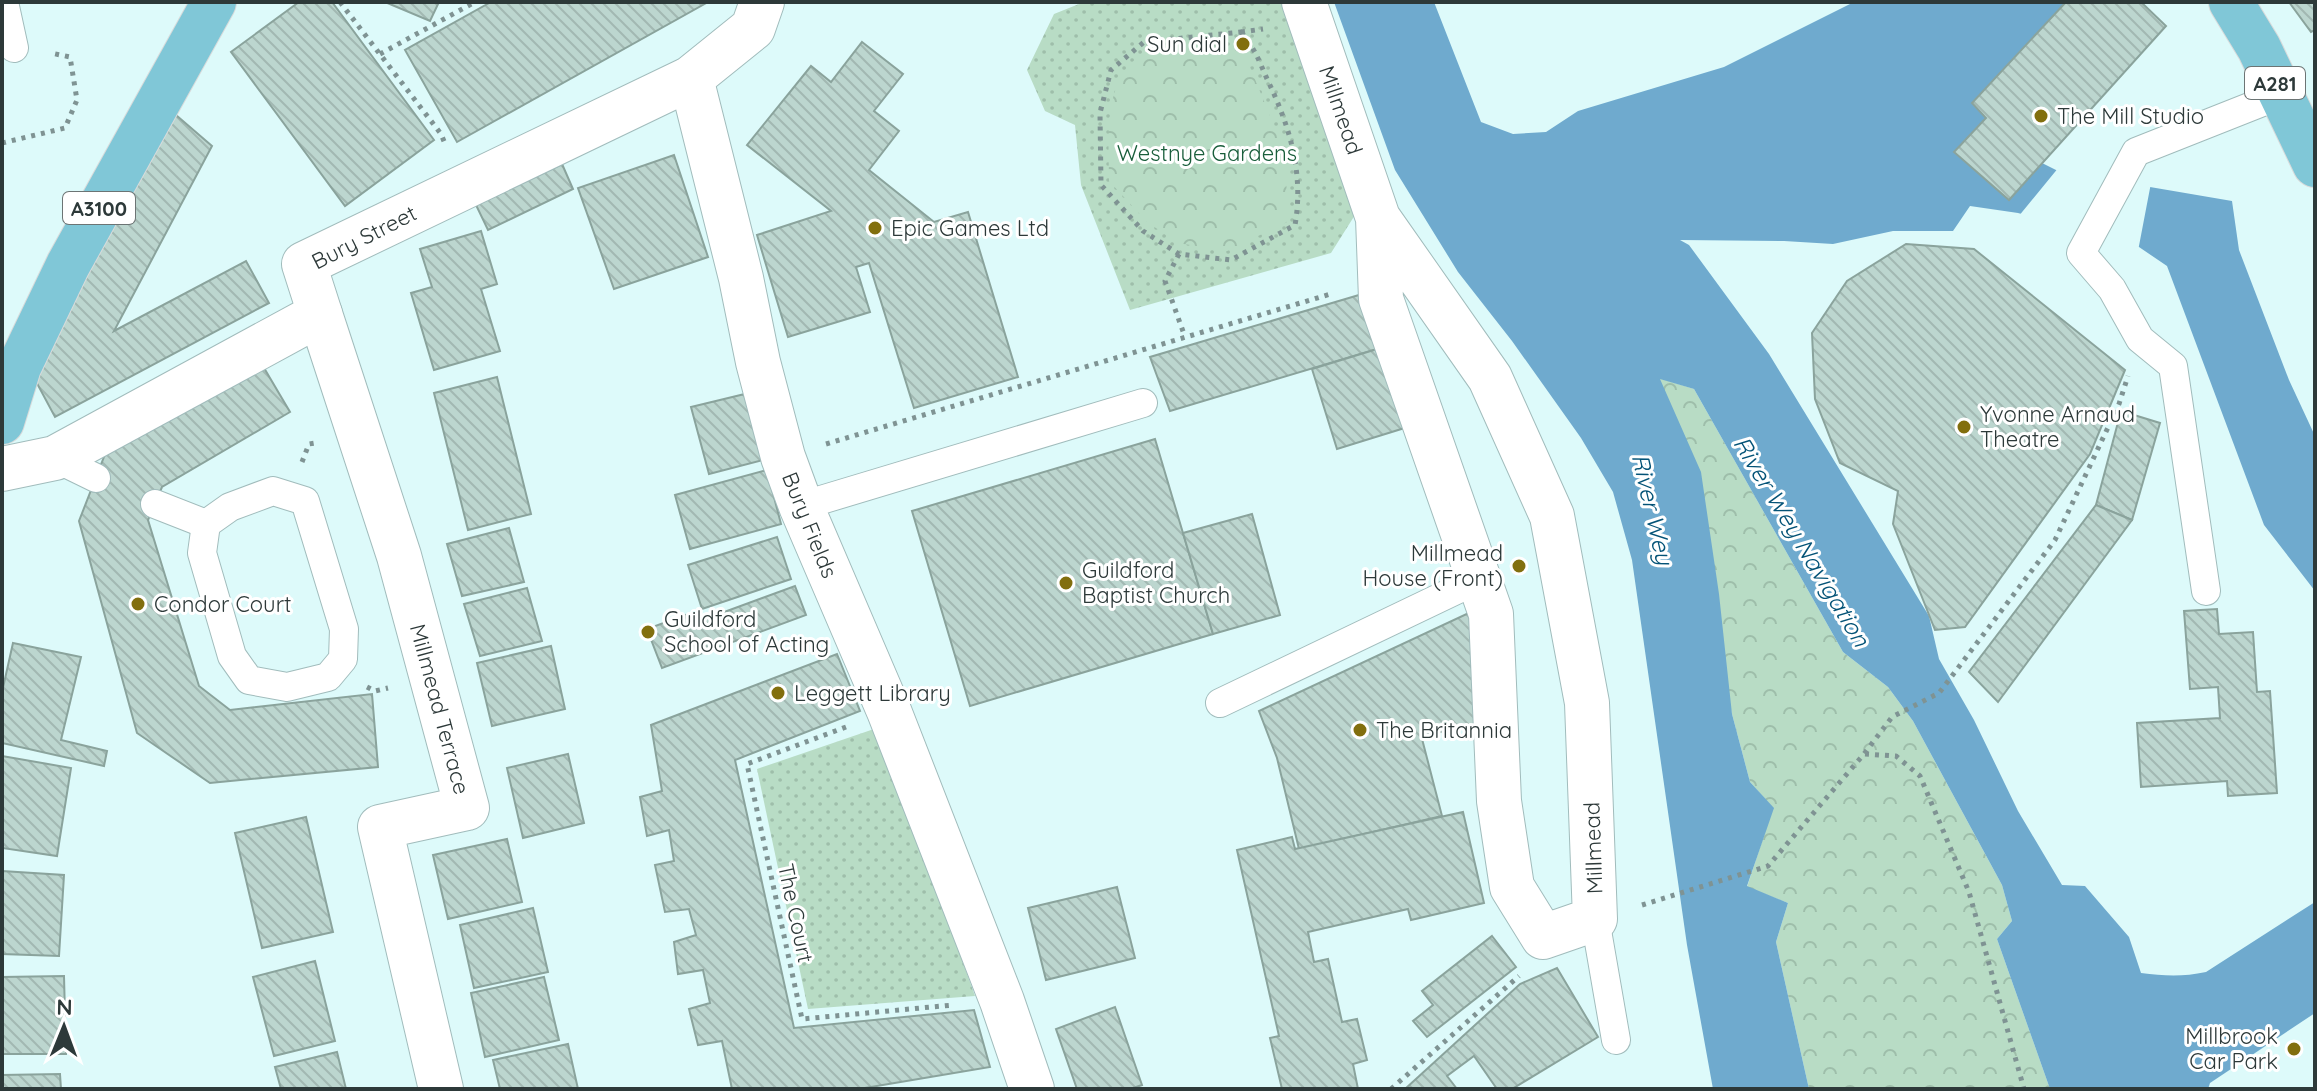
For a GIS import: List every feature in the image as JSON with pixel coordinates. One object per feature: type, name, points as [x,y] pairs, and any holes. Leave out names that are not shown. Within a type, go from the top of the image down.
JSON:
[{"type":"main road","name":"A3100","points":[[2,422],[19,367],[68,265],[214,2]]},
{"type":"main road","name":"A281","points":[[2231,2],[2259,48],[2315,165]]},
{"type":"street","name":"Bury Street","points":[[320,314],[304,264],[691,78],[753,28],[762,2]]},
{"type":"street","name":"Millmead","points":[[1304,2],[1378,218],[1490,378],[1552,516],[1587,703],[1595,919],[1543,937],[1512,887],[1499,801],[1491,614],[1381,299],[1378,218]]},
{"type":"street","name":"Bury Fields","points":[[691,78],[783,457],[889,711],[1002,1001],[1032,1089]]},
{"type":"street","points":[[2,469],[55,458],[320,314]]},
{"type":"street","name":"Millmead Terrace","points":[[320,314],[399,556],[467,808],[380,827],[441,1089]]},
{"type":"lane","points":[[4,2],[14,48]]},
{"type":"lane","points":[[2206,591],[2173,366],[2140,339],[2112,289],[2081,253],[2136,152],[2280,95]]},
{"type":"lane","points":[[801,506],[1143,403]]},
{"type":"lane","points":[[55,458],[96,478]]},
{"type":"lane","points":[[273,491],[305,501],[344,629],[343,659],[328,677],[287,687],[249,680],[232,656],[202,553],[206,524],[230,507],[273,491]]},
{"type":"lane","points":[[155,504],[206,524]]},
{"type":"lane","points":[[1220,703],[1479,579]]},
{"type":"lane","points":[[1595,919],[1616,1040]]},
{"type":"path","points":[[340,2],[441,134],[464,187]]},
{"type":"path","points":[[380,54],[475,2]]},
{"type":"path","points":[[1241,32],[1259,53],[1294,146],[1300,198],[1295,225],[1231,260],[1179,254],[1143,231],[1101,185],[1100,113],[1111,70],[1144,42],[1241,32]]},
{"type":"path","points":[[2,143],[65,128],[77,100],[70,57]]},
{"type":"path","points":[[1179,254],[1165,281],[1185,337]]},
{"type":"path","points":[[783,457],[1380,279]]},
{"type":"path","points":[[1666,897],[1768,866],[1892,717],[1939,693],[2055,540],[2119,404],[2140,339]]},
{"type":"path","name":"The Court","points":[[889,711],[747,764],[802,1019],[1002,1001]]},
{"type":"path","points":[[1864,754],[1896,756],[1920,776],[1969,892],[2024,1089]]},
{"type":"path","points":[[1391,1089],[1525,972],[1543,937]]},
{"type":"green space","name":"Westnye Gardens","points":[[1084,2],[1289,2],[1360,207],[1331,253],[1130,310],[1081,185],[1075,125],[1045,111],[1027,70],[1054,14]]},
{"type":"green space","points":[[1219,43],[1245,55],[1286,155],[1287,222],[1227,251],[1178,243],[1147,222],[1109,181],[1111,107],[1123,74],[1134,61],[1156,49]]},
{"type":"green space","points":[[1659,378],[1694,389],[1843,652],[1888,687],[1913,721],[2002,885],[2012,921],[1997,939],[2050,1089],[1809,1089],[1776,942],[1788,903],[1747,887],[1773,808],[1750,782],[1732,714]]},
{"type":"green space","points":[[874,729],[914,826],[975,996],[808,1009],[757,769]]},
{"type":"water","points":[[1334,2],[1434,2],[1481,122],[1513,134],[1546,132],[1578,111],[1724,67],[1854,2],[2066,2],[1973,103],[1986,118],[2042,163],[2086,185],[2150,187],[2232,201],[2239,250],[2289,380],[2315,436],[2315,591],[2264,525],[2167,266],[2139,247],[2018,213],[1970,206],[1953,231],[1893,231],[1833,244],[1680,240],[1689,245],[1769,354],[1929,616],[1939,659],[1974,720],[2018,811],[2062,885],[2085,886],[2129,937],[2141,973],[2158,975],[2206,972],[2315,902],[2315,1013],[2210,1083],[2208,1089],[2050,1089],[1997,939],[2012,921],[2002,885],[1913,721],[1888,687],[1843,652],[1694,389],[1660,379],[1701,472],[1732,714],[1750,782],[1774,808],[1747,886],[1788,903],[1776,942],[1809,1089],[1713,1089],[1687,945],[1632,560],[1613,492],[1581,438],[1458,272],[1395,170]]},
{"type":"pier","points":[[2059,167],[2087,181],[2151,183],[2138,251],[2018,217]]},
{"type":"building","points":[[299,2],[332,2],[434,140],[345,206],[231,52]]},
{"type":"building","points":[[385,2],[439,2],[430,21]]},
{"type":"building","points":[[491,2],[708,2],[457,142],[405,50]]},
{"type":"building","points":[[2066,2],[2141,2],[2166,26],[2009,200],[1954,152],[1986,118],[1972,103]]},
{"type":"building","points":[[2289,2],[2315,2],[2315,30],[2311,32]]},
{"type":"building","name":"Epic Games Ltd","points":[[862,42],[903,74],[874,111],[899,131],[869,170],[934,222],[968,212],[1018,377],[914,408],[869,263],[856,267],[870,312],[788,337],[757,235],[831,211],[747,145],[811,66],[831,82]]},
{"type":"building","points":[[169,109],[212,146],[114,331],[246,261],[269,303],[55,417],[32,374]]},
{"type":"building","points":[[674,155],[708,257],[614,289],[578,188]]},
{"type":"building","points":[[562,164],[573,189],[488,230],[476,205]]},
{"type":"building","points":[[481,231],[497,284],[481,289],[500,351],[434,370],[411,293],[432,287],[420,249]]},
{"type":"building","name":"Yvonne Arnaud Theatre","points":[[1906,244],[1974,249],[2125,370],[2090,454],[1965,627],[1935,630],[1893,524],[1898,491],[1840,463],[1815,399],[1812,333],[1847,281]]},
{"type":"building","points":[[1369,292],[1387,346],[1170,411],[1150,357]]},
{"type":"building","points":[[1387,346],[1411,426],[1337,449],[1312,369]]},
{"type":"building","name":"Condor Court","points":[[257,356],[290,412],[162,487],[148,520],[199,686],[230,710],[372,694],[378,767],[210,783],[137,733],[79,521],[111,439]]},
{"type":"building","points":[[497,377],[531,514],[468,530],[434,393]]},
{"type":"building","points":[[753,392],[771,458],[709,474],[691,407]]},
{"type":"building","points":[[2121,411],[2160,423],[2132,520],[2096,505]]},
{"type":"building","name":"Guildford Baptist Church","points":[[1155,439],[1213,634],[970,706],[912,511]]},
{"type":"building","points":[[767,470],[781,524],[690,549],[675,495]]},
{"type":"building","points":[[2096,505],[2132,520],[1998,702],[1969,672]]},
{"type":"building","points":[[1252,514],[1280,615],[1213,634],[1183,533]]},
{"type":"building","points":[[509,528],[524,582],[462,596],[447,544]]},
{"type":"building","points":[[777,537],[791,579],[702,609],[688,565]]},
{"type":"building","points":[[795,586],[806,615],[662,668],[647,629],[685,615],[689,625]]},
{"type":"building","points":[[527,588],[542,641],[480,656],[464,604]]},
{"type":"building","points":[[2217,609],[2219,634],[2253,632],[2257,692],[2270,691],[2277,793],[2228,796],[2227,781],[2141,787],[2137,723],[2220,718],[2218,687],[2190,689],[2184,611]]},
{"type":"building","name":"The Britannia","points":[[1473,611],[1487,725],[1421,735],[1442,816],[1299,849],[1277,758],[1259,711]]},
{"type":"building","points":[[13,643],[81,657],[61,740],[107,751],[104,766],[2,743],[2,692]]},
{"type":"building","points":[[551,646],[565,709],[492,726],[477,663]]},
{"type":"building","points":[[837,654],[860,711],[735,760],[794,1028],[974,1010],[990,1067],[859,1089],[732,1089],[722,1041],[698,1045],[689,1009],[710,1003],[703,970],[678,974],[674,942],[696,935],[689,909],[665,912],[655,865],[674,861],[669,830],[647,836],[640,797],[662,791],[651,725]]},
{"type":"building","points":[[568,754],[584,823],[523,838],[507,768]]},
{"type":"building","points":[[2,756],[71,768],[57,856],[2,848]]},
{"type":"building","points":[[1463,812],[1484,903],[1411,920],[1408,909],[1308,932],[1314,962],[1328,959],[1342,1022],[1357,1019],[1367,1060],[1353,1064],[1358,1089],[1282,1089],[1270,1038],[1279,1036],[1237,850],[1292,837],[1295,849]]},
{"type":"building","points":[[306,817],[333,932],[262,948],[235,833]]},
{"type":"building","points":[[507,839],[522,902],[448,919],[433,855]]},
{"type":"building","points":[[2,871],[64,875],[59,956],[2,954]]},
{"type":"building","points":[[1117,887],[1135,958],[1046,980],[1028,908]]},
{"type":"building","points":[[533,908],[548,972],[474,988],[460,925]]},
{"type":"building","points":[[1492,936],[1516,967],[1427,1037],[1413,1021],[1433,1005],[1422,991]]},
{"type":"building","points":[[315,961],[335,1041],[274,1056],[253,977]]},
{"type":"building","points":[[1557,968],[1598,1037],[1512,1089],[1497,1089],[1474,1056],[1447,1076],[1457,1089],[1405,1089],[1520,984]]},
{"type":"building","points":[[64,976],[66,1054],[2,1054],[2,977]]},
{"type":"building","points":[[544,977],[559,1040],[485,1057],[471,993]]},
{"type":"building","points":[[1115,1007],[1142,1085],[1130,1089],[1077,1089],[1056,1029]]},
{"type":"building","points":[[568,1044],[578,1089],[500,1089],[493,1060]]},
{"type":"building","points":[[337,1052],[346,1089],[281,1089],[275,1067]]},
{"type":"building","points":[[60,1074],[61,1089],[2,1089],[2,1075]]},
{"type":"place","name":"Sun dial","points":[[1243,44]]},
{"type":"place","name":"The Mill Studio","points":[[2041,116]]},
{"type":"place","name":"Epic Games Ltd","points":[[875,228]]},
{"type":"place","name":"Yvonne Arnaud Theatre","points":[[1964,427]]},
{"type":"place","name":"Millmead House (Front)","points":[[1519,566]]},
{"type":"place","name":"Guildford Baptist Church","points":[[1066,583]]},
{"type":"place","name":"Condor Court","points":[[138,604]]},
{"type":"place","name":"Guildford School of Acting","points":[[648,632]]},
{"type":"place","name":"Leggett Library","points":[[778,693]]},
{"type":"place","name":"The Britannia","points":[[1360,730]]},
{"type":"place","name":"Millbrook Car Park","points":[[2294,1049]]},
{"type":"water label","name":"River Wey","points":[[1653,509]]},
{"type":"water label","name":"River Wey Navigation","points":[[1802,541]]}]
